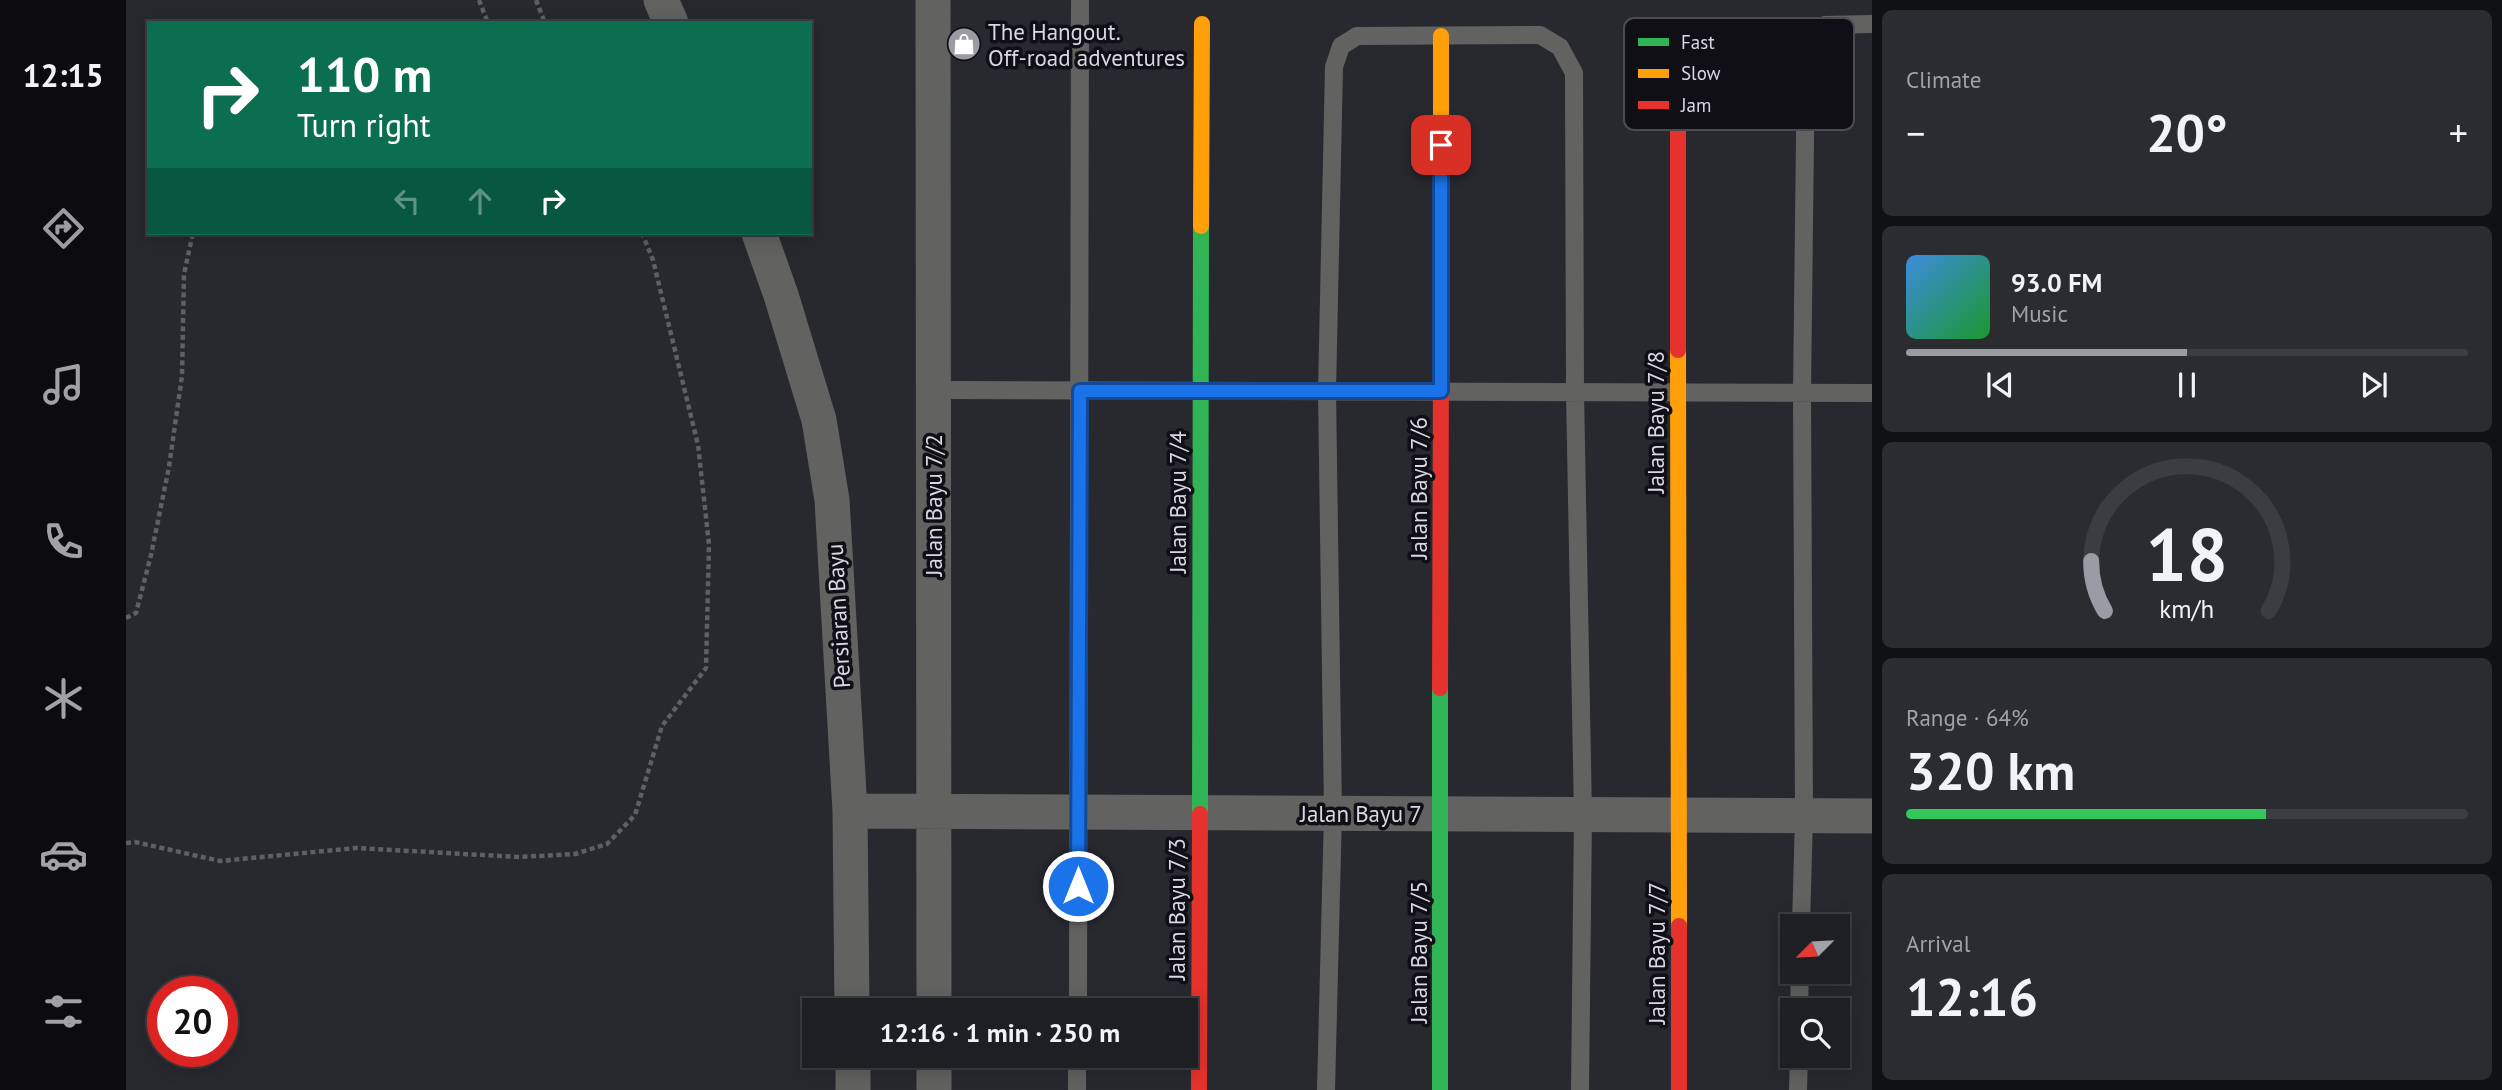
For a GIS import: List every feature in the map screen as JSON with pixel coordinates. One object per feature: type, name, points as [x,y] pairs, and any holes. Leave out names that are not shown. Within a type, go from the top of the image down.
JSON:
[{"type":"street","points":[[661,0],[670,21]]},
{"type":"street","name":"Jalan Bayu 7/2","points":[[933,0],[934,998]]},
{"type":"street","name":"Jalan Bayu 7/4","points":[[1199,812],[1202,24]]},
{"type":"street","name":"Jalan Bayu 7/6","points":[[1440,814],[1441,36]]},
{"type":"street","name":"Jalan Bayu 7/8","points":[[1678,130],[1678,815]]},
{"type":"street","name":"Persiaran Bayu","points":[[760,235],[781,295],[822,433],[832,500],[850,811],[852,998]]},
{"type":"street","name":"Jalan Bayu 7","points":[[850,811],[1872,816]]},
{"type":"street","name":"Jalan Bayu 7/3","points":[[1199,812],[1199,1090]]},
{"type":"street","name":"Jalan Bayu 7/5","points":[[1440,814],[1440,1090]]},
{"type":"street","name":"Jalan Bayu 7/7","points":[[1678,815],[1679,1090]]},
{"type":"street","points":[[853,1068],[853,1090]]},
{"type":"street","points":[[934,1068],[934,1090]]},
{"type":"lane","points":[[1077,998],[1080,0]]},
{"type":"lane","points":[[1854,24],[1872,24]]},
{"type":"lane","points":[[1326,1090],[1333,813],[1327,391],[1334,67],[1341,46],[1357,36],[1540,36],[1560,47],[1574,73],[1583,815],[1580,1090]]},
{"type":"lane","points":[[1801,914],[1804,816],[1802,393],[1805,130]]},
{"type":"lane","points":[[933,390],[1872,393]]},
{"type":"lane","points":[[1077,1068],[1077,1090]]},
{"type":"lane","points":[[1798,1068],[1798,1090]]},
{"type":"path","points":[[480,0],[487,21]]},
{"type":"path","points":[[536,0],[544,21]]},
{"type":"path","points":[[126,618],[136,612],[152,555],[169,467],[182,376],[184,274],[193,235]]},
{"type":"path","points":[[126,843],[135,842],[220,861],[356,848],[519,857],[575,854],[607,844],[635,815],[662,726],[706,668],[709,544],[698,445],[653,260],[643,235]]},
{"type":"traffic: fast","points":[[1200,814],[1201,226]]},
{"type":"traffic: fast","points":[[1440,688],[1440,1090]]},
{"type":"traffic: slow","points":[[1201,226],[1202,24]]},
{"type":"traffic: slow","points":[[1441,36],[1441,360]]},
{"type":"traffic: slow","points":[[1678,350],[1679,926]]},
{"type":"traffic: jam","points":[[1678,130],[1678,350]]},
{"type":"traffic: jam","points":[[1440,688],[1441,360]]},
{"type":"traffic: jam","points":[[1199,1090],[1200,814]]},
{"type":"traffic: jam","points":[[1679,926],[1679,1090]]},
{"type":"place","name":"The Hangout. Off-road adventures","points":[[964,44]]},
{"type":"route","points":[[1078,886],[1080,391],[1441,391],[1441,145]]}]
